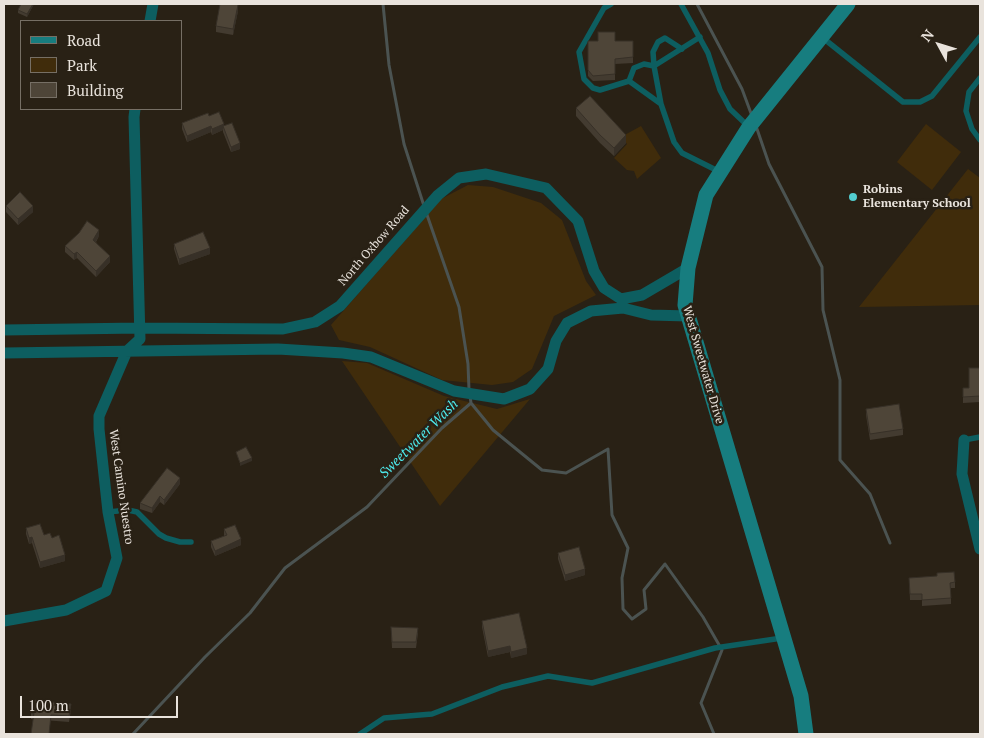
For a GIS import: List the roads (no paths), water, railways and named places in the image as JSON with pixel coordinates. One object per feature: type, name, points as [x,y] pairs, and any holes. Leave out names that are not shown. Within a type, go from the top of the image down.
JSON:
[{"type":"street","points":[[150,20],[153,4]]},
{"type":"street","name":"West Sweetwater Drive","points":[[806,734],[801,696],[685,305],[688,268],[706,195],[748,126],[848,4]]},
{"type":"street","name":"West Camino Nuestro","points":[[4,621],[66,610],[106,591],[117,558],[108,512],[98,429],[99,416],[127,350],[140,339],[135,110]]},
{"type":"street","name":"North Oxbow Road","points":[[4,330],[139,328],[283,329],[315,322],[340,306],[438,195],[459,178],[486,174],[546,188],[578,221],[594,271],[604,288],[621,299],[642,295],[688,268]]},
{"type":"street","points":[[4,352],[278,349],[343,352],[371,357],[454,391],[504,399],[530,389],[548,369],[556,341],[567,323],[591,311],[623,308],[651,315],[688,316]]},
{"type":"street","points":[[964,440],[962,474],[980,549]]},
{"type":"lane","points":[[611,4],[604,8],[579,52],[584,80],[593,88],[600,90],[629,81]]},
{"type":"lane","points":[[681,4],[708,53],[720,90],[730,109],[748,126]]},
{"type":"lane","points":[[821,36],[903,102],[920,102],[932,96],[980,37]]},
{"type":"lane","points":[[629,81],[634,68],[644,64],[654,66],[700,37]]},
{"type":"lane","points":[[682,49],[665,38],[658,42],[653,52],[661,104],[674,142],[682,153],[720,172]]},
{"type":"lane","points":[[980,78],[969,92],[966,111],[972,129],[980,140]]},
{"type":"lane","points":[[629,81],[661,104]]},
{"type":"lane","points":[[964,440],[980,437]]},
{"type":"lane","points":[[108,512],[128,510],[137,512],[159,534],[166,538],[180,542],[190,542]]},
{"type":"lane","points":[[360,734],[384,718],[432,714],[502,687],[548,676],[592,683],[715,648],[784,638]]},
{"type":"waterway","name":"Sweetwater Wash","points":[[383,4],[389,65],[404,144],[424,206]]},
{"type":"waterway","points":[[697,4],[742,89],[752,116]]},
{"type":"waterway","points":[[756,126],[769,164],[822,267],[823,310],[840,380],[840,460],[870,494],[890,543]]},
{"type":"waterway","name":"Sweetwater Wash","points":[[426,212],[459,307],[468,364],[469,390]]},
{"type":"waterway","name":"Sweetwater Wash","points":[[133,734],[205,657],[250,613],[285,568],[367,507],[442,428],[471,403],[470,396]]},
{"type":"waterway","points":[[471,403],[493,430],[542,470],[566,473],[608,449],[612,515],[628,548],[622,578],[623,609],[632,619],[646,609],[644,590],[665,564],[703,617],[722,650],[701,703],[714,734]]},
{"type":"place","name":"Robins Elementary School","points":[[853,197]]}]
